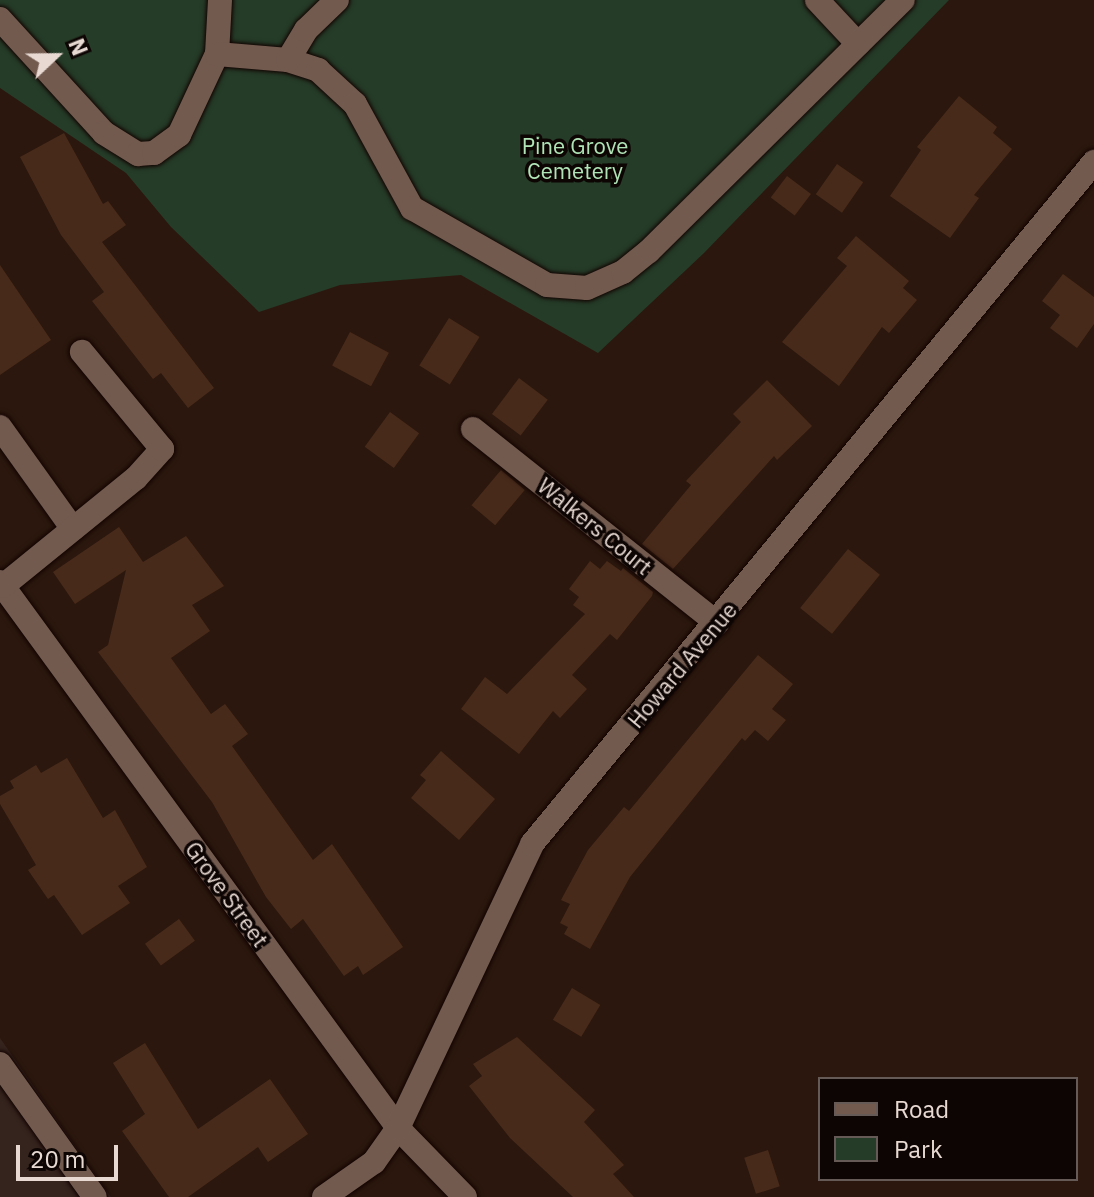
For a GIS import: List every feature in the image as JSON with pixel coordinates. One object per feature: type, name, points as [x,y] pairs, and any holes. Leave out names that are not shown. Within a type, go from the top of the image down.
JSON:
[{"type":"street","points":[[0,19],[104,133],[138,154],[154,153],[179,135],[217,54],[220,0]]},
{"type":"street","points":[[288,60],[306,30],[337,0]]},
{"type":"street","points":[[817,0],[858,44]]},
{"type":"street","points":[[217,54],[288,60],[318,70],[355,104],[412,208],[547,285],[565,290],[605,281],[649,251],[903,0]]},
{"type":"street","name":"Howard Avenue","points":[[324,1197],[374,1162],[398,1128],[532,844],[1094,162]]},
{"type":"street","points":[[1,584],[73,529],[162,449],[82,352]]},
{"type":"street","points":[[0,427],[73,529]]},
{"type":"street","name":"Walkers Court","points":[[473,429],[717,623]]},
{"type":"street","name":"Grove Street","points":[[1,584],[398,1128],[465,1197]]},
{"type":"street","points":[[0,1064],[95,1197]]},
{"type":"shaded area","points":[[0,1038],[111,1197],[0,1197]]},
{"type":"green space","name":"Pine Grove Cemetery","points":[[0,0],[949,0],[704,253],[598,353],[461,275],[340,285],[259,312],[171,227],[126,173],[0,88]]},
{"type":"building","points":[[959,96],[997,127],[993,133],[1012,149],[974,195],[979,198],[950,238],[890,196],[921,150],[917,147]]},
{"type":"building","points":[[64,133],[103,204],[108,201],[126,225],[102,242],[214,388],[188,408],[161,373],[153,379],[92,301],[104,292],[61,235],[20,157]]},
{"type":"building","points":[[837,164],[863,182],[842,213],[816,194]]},
{"type":"building","points":[[787,176],[811,194],[795,216],[771,198]]},
{"type":"building","points":[[856,236],[909,281],[903,288],[917,300],[889,333],[882,327],[839,386],[782,342],[847,266],[837,258]]},
{"type":"building","points":[[0,265],[51,340],[0,375]]},
{"type":"building","points":[[1063,274],[1094,297],[1094,324],[1077,348],[1050,328],[1060,315],[1042,301]]},
{"type":"building","points":[[449,318],[480,337],[450,385],[419,365]]},
{"type":"building","points":[[350,332],[389,353],[371,386],[332,366]]},
{"type":"building","points":[[519,378],[548,400],[521,436],[492,414]]},
{"type":"building","points":[[767,380],[812,426],[777,460],[774,456],[673,569],[642,544],[691,485],[686,481],[741,422],[733,414]]},
{"type":"building","points":[[390,412],[419,433],[394,468],[365,447]]},
{"type":"building","points":[[501,470],[525,490],[495,525],[471,505]]},
{"type":"building","points":[[119,527],[143,562],[186,536],[224,586],[192,605],[210,631],[171,658],[211,714],[225,704],[248,734],[232,746],[313,860],[332,844],[403,947],[363,975],[358,966],[344,976],[303,919],[291,929],[266,897],[212,802],[98,652],[108,645],[126,570],[75,604],[53,572]]},
{"type":"building","points":[[848,549],[880,575],[832,634],[800,608]]},
{"type":"building","points":[[590,561],[600,569],[607,561],[621,571],[623,568],[653,592],[652,596],[617,640],[610,634],[572,675],[587,689],[560,718],[553,711],[519,754],[461,709],[485,677],[507,694],[585,614],[573,605],[579,597],[569,589]]},
{"type":"building","points":[[758,655],[793,684],[772,709],[786,720],[768,741],[755,730],[745,741],[742,738],[630,877],[590,949],[564,934],[568,927],[560,923],[570,904],[561,900],[588,850],[624,807],[629,811]]},
{"type":"building","points":[[441,751],[495,799],[459,840],[411,798],[426,780],[420,775]]},
{"type":"building","points":[[67,758],[103,818],[115,810],[147,867],[118,886],[130,903],[82,935],[54,895],[48,899],[28,870],[36,865],[0,804],[0,796],[14,788],[10,781],[36,765],[41,773]]},
{"type":"building","points":[[179,919],[195,941],[161,966],[145,944]]},
{"type":"building","points":[[572,988],[600,1005],[581,1037],[553,1020]]},
{"type":"building","points":[[517,1037],[595,1110],[584,1122],[624,1165],[613,1174],[634,1197],[573,1197],[510,1138],[469,1086],[482,1076],[473,1064]]},
{"type":"building","points":[[145,1043],[198,1129],[270,1079],[308,1134],[268,1162],[258,1147],[188,1197],[169,1197],[122,1131],[145,1114],[113,1063]]},
{"type":"building","points":[[768,1150],[780,1186],[756,1194],[744,1158]]}]
